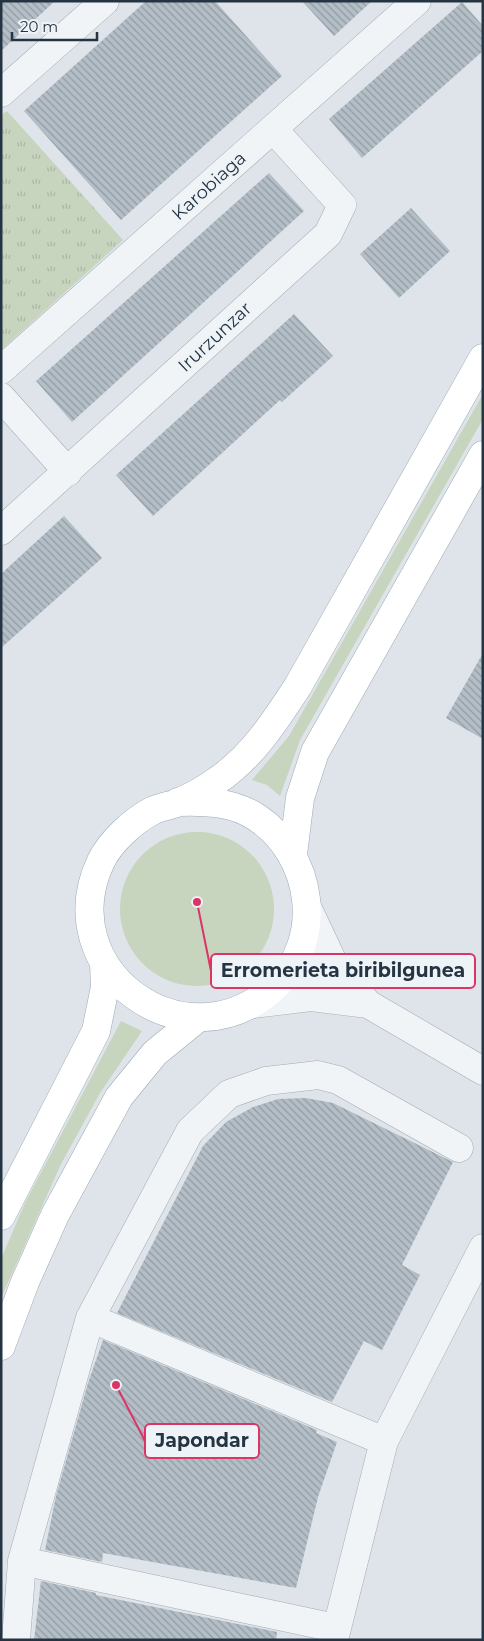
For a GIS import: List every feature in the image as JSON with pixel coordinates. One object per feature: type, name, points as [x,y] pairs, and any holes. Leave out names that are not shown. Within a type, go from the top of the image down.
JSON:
[{"type":"main road","points":[[178,802],[214,802],[231,806],[256,816],[277,833],[293,854],[304,881],[308,909],[304,938],[292,964],[275,986],[252,1004],[226,1014],[198,1018],[170,1015],[144,1004],[122,987],[104,964],[95,943],[90,922],[92,890],[101,860],[123,832],[152,811],[178,802],[216,782],[232,770],[246,757],[272,726],[298,686],[483,358]]},
{"type":"main road","points":[[293,854],[300,798],[316,752],[483,455]]},
{"type":"main road","points":[[1,1216],[96,1031],[105,987],[104,964]]},
{"type":"main road","points":[[1,1346],[25,1282],[55,1215],[119,1097],[155,1053],[198,1018]]},
{"type":"street","points":[[1,93],[105,1]]},
{"type":"street","name":"Karobiaga","points":[[1,370],[417,1]]},
{"type":"street","name":"Irurzunzar","points":[[1,531],[328,234],[342,204],[273,129]]},
{"type":"street","points":[[1,398],[68,472]]},
{"type":"street","points":[[308,909],[332,960],[368,1004],[483,1071]]},
{"type":"street","points":[[252,1004],[312,997],[368,1004]]},
{"type":"street","points":[[16,1640],[22,1562],[90,1318],[190,1131],[229,1094],[266,1081],[318,1075],[338,1080],[459,1148]]},
{"type":"street","points":[[22,1562],[335,1634],[384,1441],[483,1248]]},
{"type":"street","points":[[90,1318],[384,1441]]},
{"type":"green space","points":[[7,111],[123,240],[1,350],[1,115]]},
{"type":"green space","points":[[483,394],[483,419],[300,740],[280,796],[267,785],[252,780],[289,736]]},
{"type":"green space","points":[[197,832],[226,838],[240,845],[251,855],[261,866],[268,880],[274,909],[268,938],[261,952],[251,963],[240,973],[226,980],[197,986],[168,980],[154,973],[143,963],[133,952],[126,938],[120,909],[126,880],[133,866],[143,855],[154,845],[168,838]]},
{"type":"green space","points":[[121,1021],[142,1031],[100,1093],[61,1164],[1,1298],[1,1259],[25,1203]]},
{"type":"building","points":[[1,1],[55,1],[1,51]]},
{"type":"building","points":[[146,1],[215,1],[282,76],[121,220],[24,111]]},
{"type":"building","points":[[302,1],[372,1],[334,36]]},
{"type":"building","points":[[462,2],[483,26],[483,51],[362,158],[329,119]]},
{"type":"building","points":[[269,173],[304,211],[72,422],[36,381]]},
{"type":"building","points":[[411,208],[450,251],[399,298],[360,254]]},
{"type":"building","points":[[294,314],[333,356],[282,402],[280,400],[153,516],[116,475]]},
{"type":"building","points":[[64,516],[102,558],[1,648],[1,574]]},
{"type":"building","points":[[483,653],[483,739],[446,718]]},
{"type":"building","points":[[306,1098],[333,1103],[453,1162],[402,1265],[420,1275],[382,1350],[364,1341],[332,1402],[117,1313],[203,1146],[226,1122],[253,1107],[278,1099]]},
{"type":"building","points":[[103,1340],[317,1430],[316,1433],[337,1442],[318,1497],[296,1588],[103,1553],[102,1562],[45,1550],[56,1496],[88,1383]]},
{"type":"building","points":[[41,1581],[96,1593],[96,1595],[277,1632],[276,1640],[34,1640]]},
{"type":"place","name":"Erromerieta biribilgunea","points":[[197,902]]},
{"type":"place","name":"Japondar","points":[[116,1385]]}]
